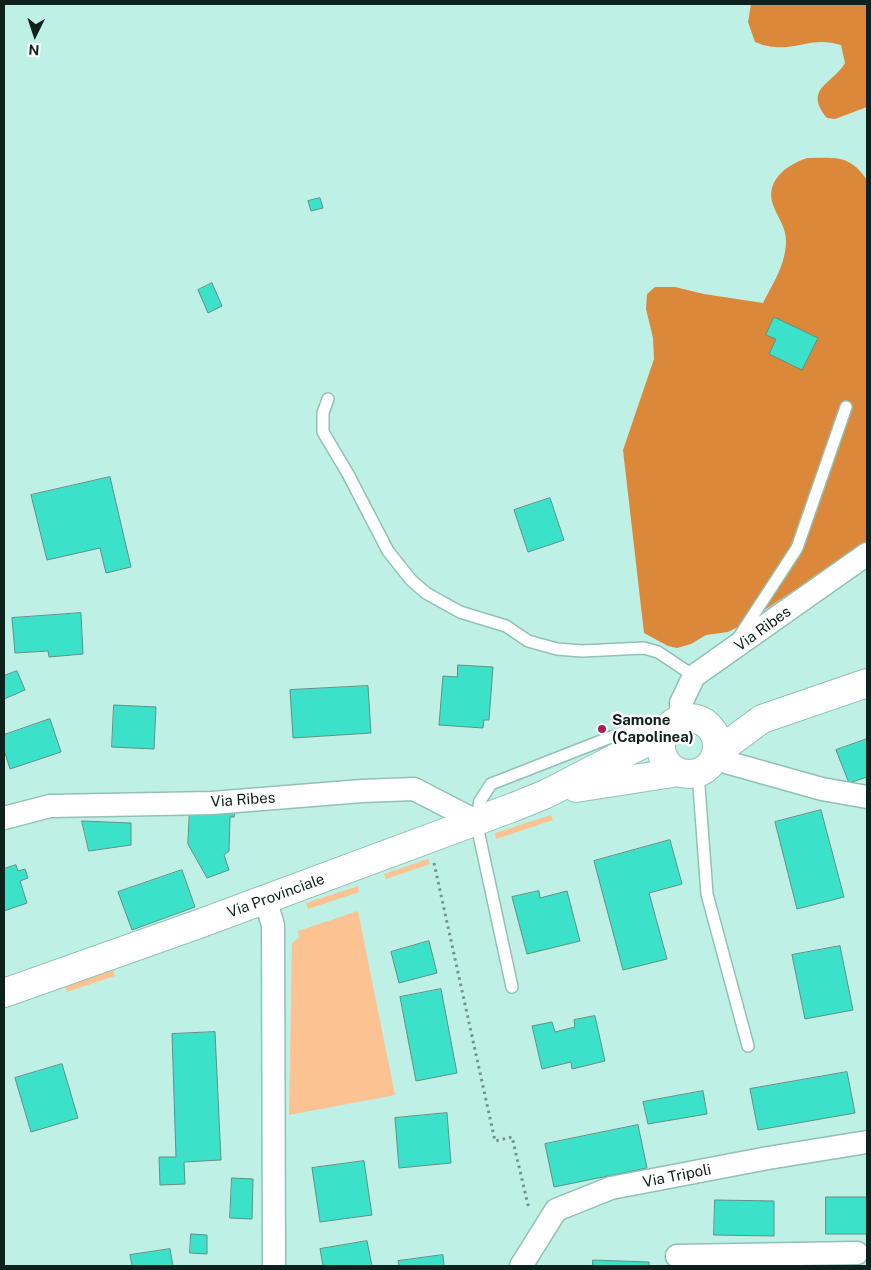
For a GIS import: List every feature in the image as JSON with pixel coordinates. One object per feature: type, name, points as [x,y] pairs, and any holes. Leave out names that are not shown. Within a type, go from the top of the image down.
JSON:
[{"type":"main road","name":"Via Provinciale","points":[[546,794],[702,764],[762,719],[867,683]]},
{"type":"main road","points":[[681,725],[715,734],[702,764],[672,768],[662,756],[661,748],[681,725],[730,724],[762,719]]},
{"type":"main road","name":"Via Provinciale","points":[[4,993],[429,839],[546,794],[681,725]]},
{"type":"street","name":"Via Ribes","points":[[694,676],[727,655],[867,554]]},
{"type":"street","points":[[681,725],[681,703],[694,676]]},
{"type":"street","points":[[702,764],[867,797]]},
{"type":"street","name":"Via Ribes","points":[[4,818],[50,806],[212,803],[362,791],[414,789],[476,821]]},
{"type":"street","points":[[264,899],[273,925],[274,1266]]},
{"type":"street","name":"Via Tripoli","points":[[521,1266],[556,1210],[610,1188],[768,1158],[867,1142]]},
{"type":"street","points":[[677,1256],[781,1260],[858,1252]]},
{"type":"lane","points":[[328,399],[323,413],[323,432],[348,474],[388,551],[411,580],[426,593],[460,612],[506,626],[528,641],[557,649],[582,651],[644,648],[658,652],[694,676]]},
{"type":"lane","points":[[727,655],[798,548],[846,407]]},
{"type":"lane","points":[[512,987],[476,821],[480,801],[491,784],[629,730],[681,725]]},
{"type":"lane","points":[[702,764],[707,894],[748,1046]]},
{"type":"path","points":[[429,839],[495,1142],[512,1137],[537,1242]]},
{"type":"shaded area","points":[[751,4],[867,4],[867,107],[835,119],[827,118],[820,108],[819,93],[845,63],[841,45],[818,42],[779,47],[755,42],[748,22]]},
{"type":"shaded area","points":[[807,158],[841,159],[854,166],[867,180],[867,542],[742,625],[728,632],[706,635],[691,644],[677,648],[668,646],[644,633],[623,450],[654,359],[653,338],[646,309],[647,294],[655,287],[675,287],[704,294],[763,303],[784,258],[786,241],[785,231],[773,205],[772,189],[779,175],[792,165]]},
{"type":"shaded area","points":[[551,815],[553,820],[496,839],[495,833]]},
{"type":"shaded area","points":[[428,859],[430,864],[386,879],[384,874]]},
{"type":"shaded area","points":[[358,886],[359,892],[308,909],[306,903]]},
{"type":"shaded area","points":[[358,911],[395,1095],[289,1115],[292,943],[299,938],[298,931]]},
{"type":"shaded area","points":[[113,970],[115,976],[67,992],[65,987]]},
{"type":"building","points":[[320,198],[323,208],[311,211],[308,201]]},
{"type":"building","points":[[212,283],[222,306],[208,313],[198,290]]},
{"type":"building","points":[[774,317],[818,338],[802,370],[769,354],[776,339],[766,335]]},
{"type":"building","points":[[110,477],[131,567],[106,573],[100,548],[47,560],[31,495]]},
{"type":"building","points":[[550,498],[564,540],[528,552],[514,510]]},
{"type":"building","points":[[81,613],[83,654],[49,657],[48,651],[15,653],[12,618]]},
{"type":"building","points":[[458,665],[493,667],[489,720],[484,720],[483,728],[439,725],[443,676],[457,677]]},
{"type":"building","points":[[17,671],[25,690],[4,699],[4,676]]},
{"type":"building","points":[[368,686],[371,733],[293,738],[290,690]]},
{"type":"building","points":[[114,705],[156,707],[154,749],[112,747]]},
{"type":"building","points":[[50,719],[61,752],[10,769],[4,750],[4,735]]},
{"type":"building","points":[[867,739],[867,777],[849,783],[836,750]]},
{"type":"building","points":[[190,806],[235,810],[234,817],[230,817],[229,851],[224,855],[229,870],[207,878],[188,844]]},
{"type":"building","points":[[821,810],[844,897],[797,909],[775,822]]},
{"type":"building","points":[[82,821],[131,823],[131,845],[89,851]]},
{"type":"building","points":[[670,840],[682,884],[649,893],[667,959],[623,970],[594,861]]},
{"type":"building","points":[[16,865],[18,871],[25,869],[28,878],[20,881],[27,903],[4,911],[4,869]]},
{"type":"building","points":[[182,870],[195,907],[132,930],[118,892]]},
{"type":"building","points":[[539,891],[540,898],[567,891],[580,941],[527,954],[512,897]]},
{"type":"building","points":[[429,941],[437,973],[399,983],[391,952]]},
{"type":"building","points":[[840,946],[853,1010],[805,1019],[792,955]]},
{"type":"building","points":[[441,989],[457,1073],[416,1081],[400,997]]},
{"type":"building","points":[[595,1016],[605,1061],[572,1069],[571,1062],[542,1069],[532,1026],[552,1022],[555,1032],[575,1027],[574,1020]]},
{"type":"building","points":[[215,1032],[221,1160],[184,1162],[185,1184],[160,1185],[159,1157],[176,1157],[172,1034]]},
{"type":"building","points":[[62,1064],[78,1118],[31,1132],[15,1078]]},
{"type":"building","points":[[847,1072],[855,1113],[758,1130],[750,1089]]},
{"type":"building","points":[[703,1091],[707,1114],[648,1124],[643,1102]]},
{"type":"building","points":[[447,1113],[451,1163],[399,1168],[395,1118]]},
{"type":"building","points":[[638,1125],[647,1168],[554,1187],[545,1144]]},
{"type":"building","points":[[364,1161],[372,1215],[320,1222],[312,1168]]},
{"type":"building","points":[[232,1178],[253,1179],[252,1219],[230,1218]]},
{"type":"building","points":[[826,1197],[867,1197],[867,1234],[826,1234]]},
{"type":"building","points":[[715,1200],[774,1201],[774,1236],[714,1235]]},
{"type":"building","points":[[191,1234],[207,1235],[207,1254],[190,1253]]},
{"type":"building","points":[[367,1241],[372,1266],[323,1266],[320,1249]]},
{"type":"building","points":[[170,1249],[173,1266],[132,1266],[130,1255]]},
{"type":"building","points":[[443,1255],[444,1266],[399,1266],[398,1261]]},
{"type":"building","points":[[593,1260],[649,1262],[649,1266],[593,1266]]},
{"type":"place","name":"Samone (Capolinea)","points":[[602,729]]}]
